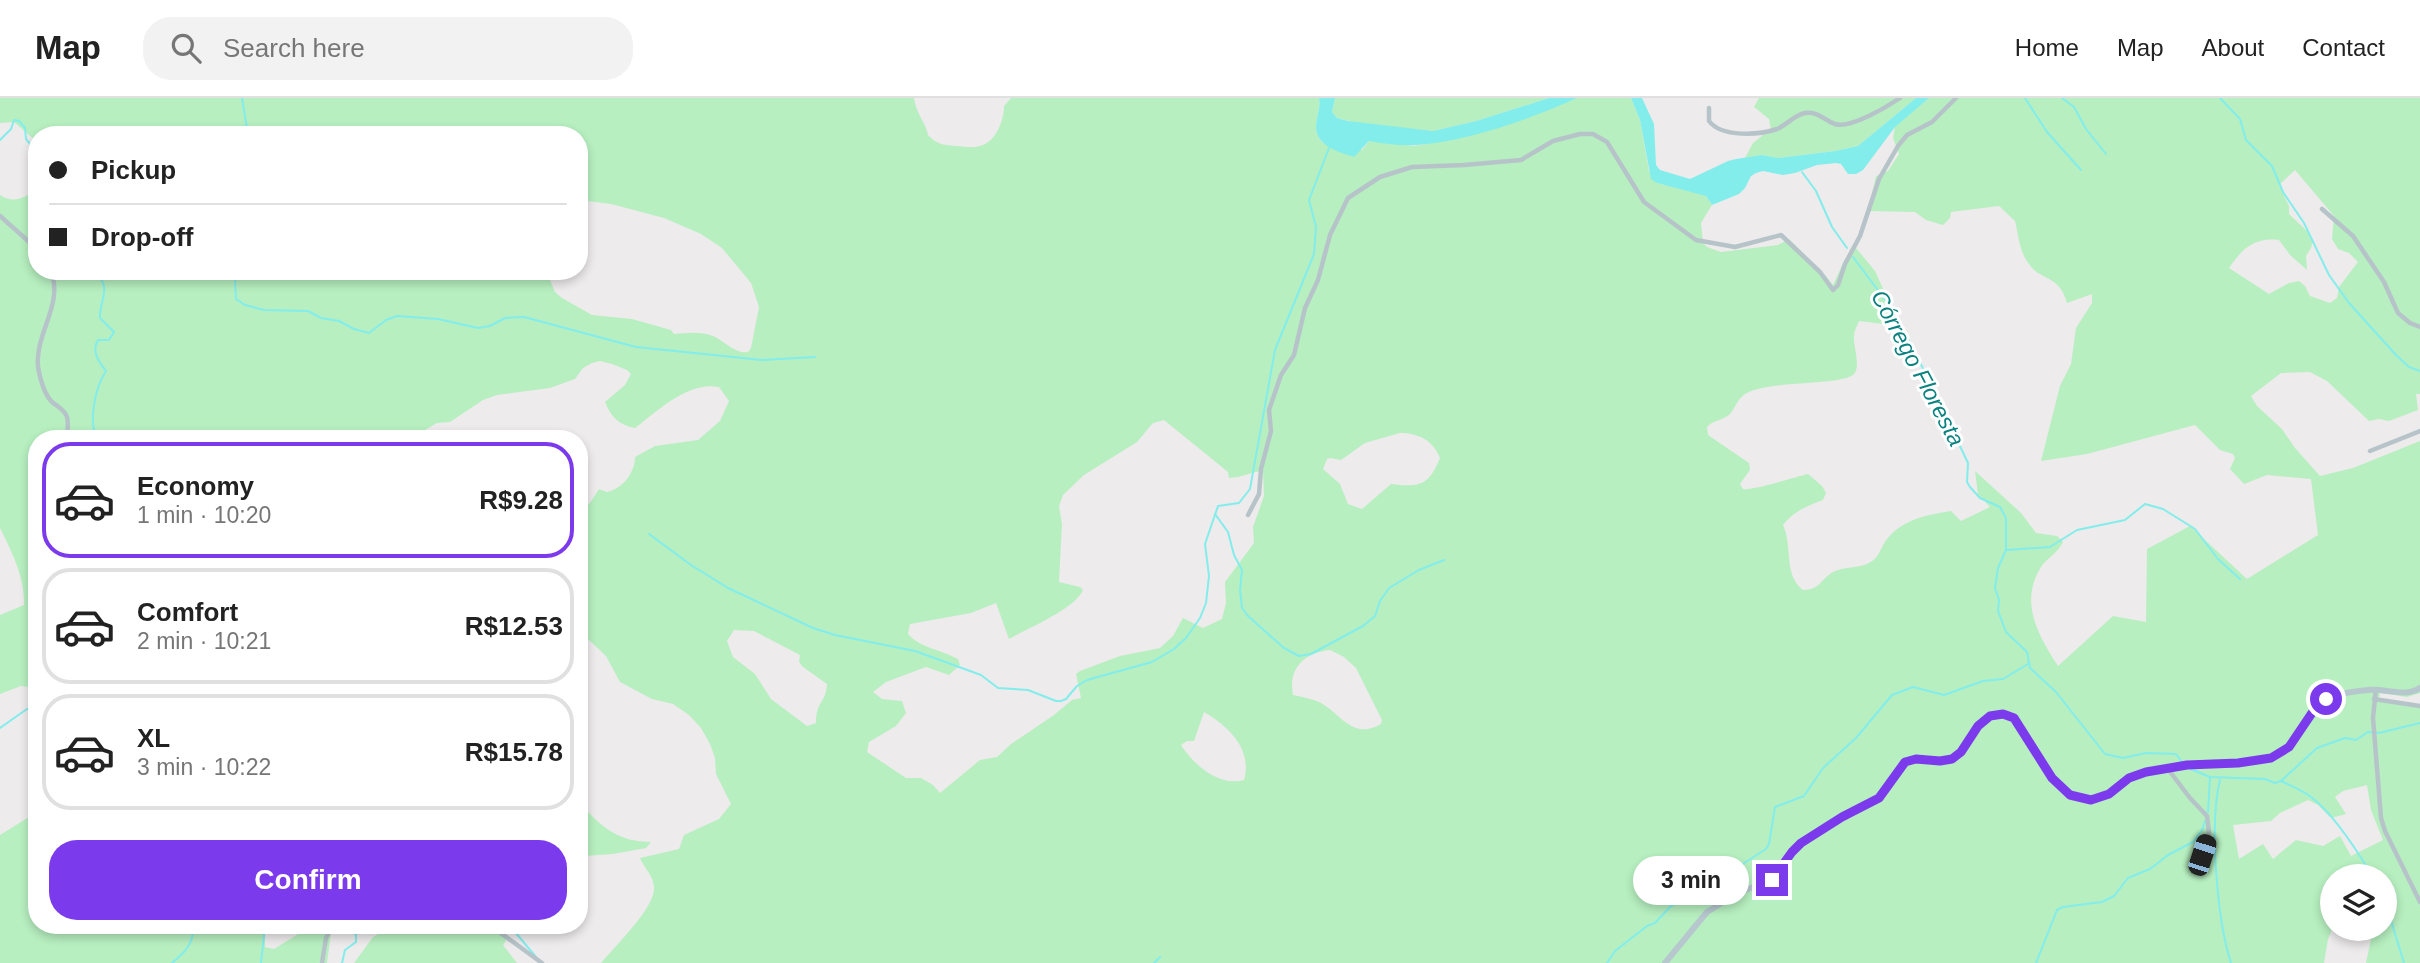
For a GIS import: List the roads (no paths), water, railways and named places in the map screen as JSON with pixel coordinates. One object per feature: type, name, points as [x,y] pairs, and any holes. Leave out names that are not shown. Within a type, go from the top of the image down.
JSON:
[{"type":"main road","points":[[1665,963],[1698,921],[1716,905],[1772,880],[1801,843],[1879,798],[1905,762],[1916,759],[1947,760],[1957,756],[1978,726],[1990,716],[2003,714],[2014,718],[2052,778],[2077,798],[2091,800],[2102,798],[2129,778],[2184,766],[2271,758],[2289,747],[2314,710],[2326,699],[2376,690],[2413,692],[2420,688]]},
{"type":"street","points":[[1709,108],[1709,121],[1719,130],[1751,132],[1779,128],[1810,112],[1842,125],[1877,114],[1900,98]]},
{"type":"street","points":[[1248,515],[1259,496],[1261,469],[1271,431],[1269,410],[1282,375],[1294,355],[1307,303],[1318,280],[1330,235],[1348,198],[1376,180],[1412,167],[1521,160],[1553,142],[1580,134],[1592,134],[1606,142],[1644,202],[1695,239],[1735,247],[1780,235],[1820,271],[1833,290],[1838,285],[1845,264],[1860,236],[1879,179],[1896,149],[1907,135],[1931,122],[1956,98]]},
{"type":"street","points":[[2322,209],[2353,236],[2384,282],[2398,313],[2420,327]]},
{"type":"street","points":[[0,216],[28,241]]},
{"type":"street","points":[[55,280],[55,299],[41,339],[38,368],[48,397],[67,418],[67,430]]},
{"type":"street","points":[[2370,451],[2420,431]]},
{"type":"street","points":[[2376,690],[2374,733],[2383,824],[2420,902]]},
{"type":"street","points":[[2374,699],[2398,705],[2420,706]]},
{"type":"street","points":[[2168,769],[2190,799],[2207,816],[2208,832],[2202,855]]},
{"type":"street","points":[[321,963],[328,934]]},
{"type":"street","points":[[502,934],[542,963]]},
{"type":"water","points":[[1319,98],[1335,98],[1332,112],[1337,118],[1433,131],[1476,121],[1549,98],[1577,98],[1519,121],[1457,139],[1411,145],[1369,141],[1354,157],[1324,144],[1317,134]]},
{"type":"water","points":[[1631,98],[1642,98],[1654,124],[1656,165],[1660,170],[1690,179],[1736,159],[1762,155],[1778,158],[1858,146],[1916,98],[1929,98],[1895,127],[1863,170],[1856,174],[1848,174],[1841,164],[1836,163],[1817,165],[1783,175],[1763,171],[1751,176],[1739,194],[1712,205],[1706,196],[1651,179],[1640,120]]},
{"type":"waterway","points":[[242,98],[247,126]]},
{"type":"waterway","points":[[2025,98],[2047,132],[2081,170]]},
{"type":"waterway","points":[[2062,98],[2074,107],[2086,129],[2106,154]]},
{"type":"waterway","points":[[2220,98],[2240,119],[2246,140],[2272,166],[2283,192],[2304,223],[2329,275],[2349,303],[2396,355],[2409,367],[2420,371]]},
{"type":"waterway","points":[[0,140],[11,129],[14,120],[19,121],[25,128],[28,141]]},
{"type":"waterway","points":[[649,534],[728,588],[813,628],[915,651],[981,675],[998,688],[1028,690],[1061,701],[1087,680],[1152,662],[1174,649],[1186,638],[1200,618],[1206,603],[1209,576],[1205,544],[1218,506],[1239,503],[1250,489],[1275,350],[1314,254],[1316,227],[1309,200],[1329,148]]},
{"type":"waterway","name":"Córrego Floresta","points":[[1802,172],[1816,191],[1832,227],[1847,248]]},
{"type":"waterway","name":"Córrego Floresta","points":[[1853,257],[1892,309],[1916,354],[1968,463],[1967,482],[1980,498],[2000,507],[2006,518],[2006,550],[1998,568],[1995,588],[1999,600],[1998,611],[2006,632],[2027,652],[2030,668],[2056,692],[2105,754],[2123,758],[2146,753],[2176,754],[2182,762]]},
{"type":"waterway","points":[[94,430],[94,405],[106,371],[96,353],[96,344],[98,340],[109,340],[114,332],[100,318],[104,294],[101,280]]},
{"type":"waterway","points":[[235,280],[236,299],[245,305],[264,310],[308,311],[321,318],[339,321],[369,333],[386,320],[397,316],[438,319],[478,328],[490,326],[505,318],[524,317],[636,347],[762,360],[815,357]]},
{"type":"waterway","points":[[2007,550],[2050,547],[2077,530],[2125,520],[2145,504],[2163,509],[2195,529],[2218,559],[2240,579]]},
{"type":"waterway","points":[[1215,514],[1228,532],[1234,555],[1242,570],[1242,608],[1284,648],[1299,656],[1311,654],[1363,626],[1375,616],[1380,601],[1389,588],[1419,570],[1444,560]]},
{"type":"waterway","points":[[1607,963],[1615,951],[1647,926],[1655,923],[1671,906],[1693,896],[1766,849],[1775,807],[1804,796],[1823,768],[1856,738],[1892,695],[1913,687],[1944,695],[1983,681],[2003,679],[2028,664]]},
{"type":"waterway","points":[[0,728],[28,709]]},
{"type":"waterway","name":"Córrego Floresta","points":[[2281,781],[2317,748],[2345,738],[2356,740],[2368,732],[2379,733],[2420,723]]},
{"type":"waterway","points":[[2186,767],[2210,777],[2265,779],[2275,783],[2281,781],[2304,792],[2320,804],[2337,823],[2365,864]]},
{"type":"waterway","points":[[2208,812],[2210,778]]},
{"type":"waterway","points":[[2220,780],[2215,821],[2216,872],[2218,898],[2231,963]]},
{"type":"waterway","points":[[2036,963],[2057,910],[2102,902],[2114,896],[2128,878],[2150,869],[2168,855],[2193,842],[2205,821]]},
{"type":"waterway","points":[[172,963],[188,947],[192,934]]},
{"type":"waterway","points":[[261,963],[264,934]]},
{"type":"waterway","points":[[342,963],[345,950],[356,942],[356,934]]},
{"type":"waterway","points":[[517,934],[536,957]]},
{"type":"waterway","points":[[2397,940],[2404,963]]},
{"type":"waterway","points":[[1154,963],[1160,957]]}]
